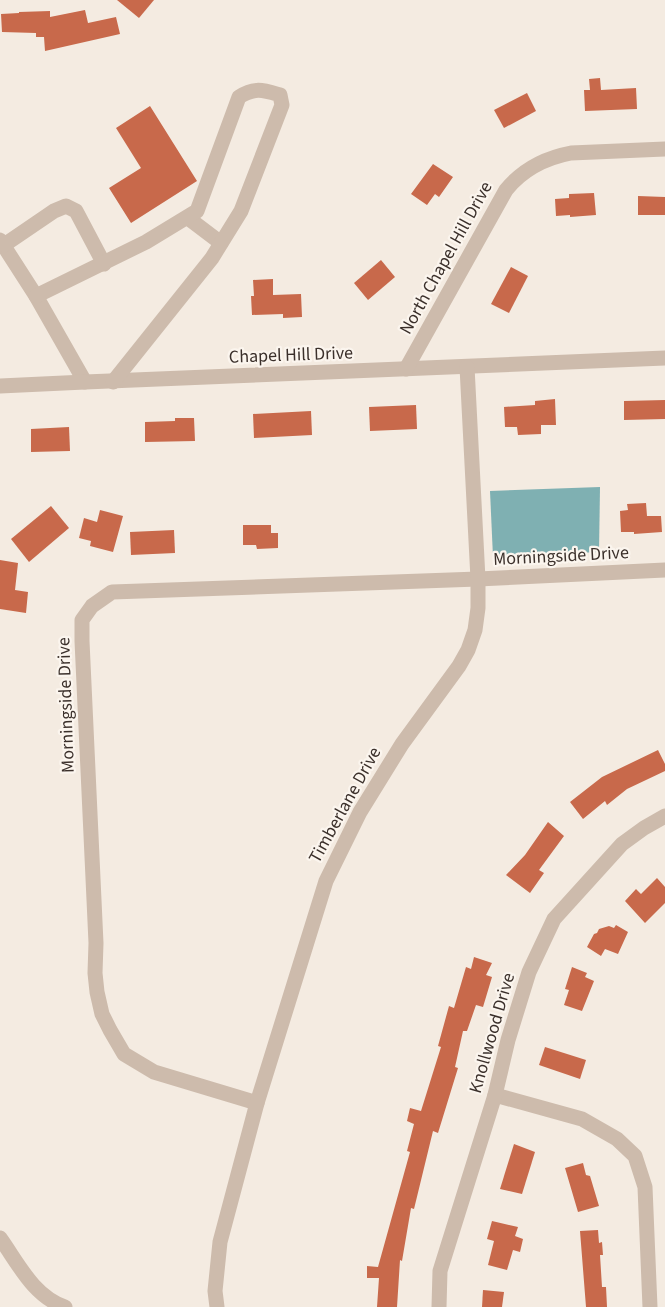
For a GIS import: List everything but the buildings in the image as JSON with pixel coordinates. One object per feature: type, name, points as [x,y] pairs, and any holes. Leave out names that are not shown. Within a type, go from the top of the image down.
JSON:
[{"type":"street","points":[[36,296],[146,242],[197,211],[239,97],[249,91],[263,90],[280,95],[282,105],[241,211],[204,267],[113,382]]},
{"type":"street","name":"North Chapel Hill Drive","points":[[406,369],[506,190],[523,172],[558,155],[665,149]]},
{"type":"street","points":[[85,382],[36,296],[2,243],[66,206],[76,212],[104,264]]},
{"type":"street","points":[[188,218],[220,243]]},
{"type":"street","name":"Chapel Hill Drive","points":[[0,386],[665,358]]},
{"type":"street","name":"Timberlane Drive","points":[[217,1307],[215,1291],[220,1242],[257,1103],[326,881],[360,812],[402,744],[459,666],[475,630],[478,579],[467,367]]},
{"type":"street","name":"Morningside Drive","points":[[257,1103],[154,1072],[124,1054],[102,1014],[95,973],[96,943],[82,653],[82,620],[92,606],[112,592],[665,570]]},
{"type":"street","name":"Knollwood Drive","points":[[439,1307],[440,1271],[495,1095],[508,1040],[529,972],[554,919],[622,844],[665,816]]},
{"type":"street","points":[[495,1095],[582,1119],[617,1139],[635,1156],[645,1187],[650,1307]]},
{"type":"street","points":[[0,1238],[35,1288],[58,1305],[65,1307]]},
{"type":"water","points":[[600,487],[599,552],[493,557],[490,491]]}]
